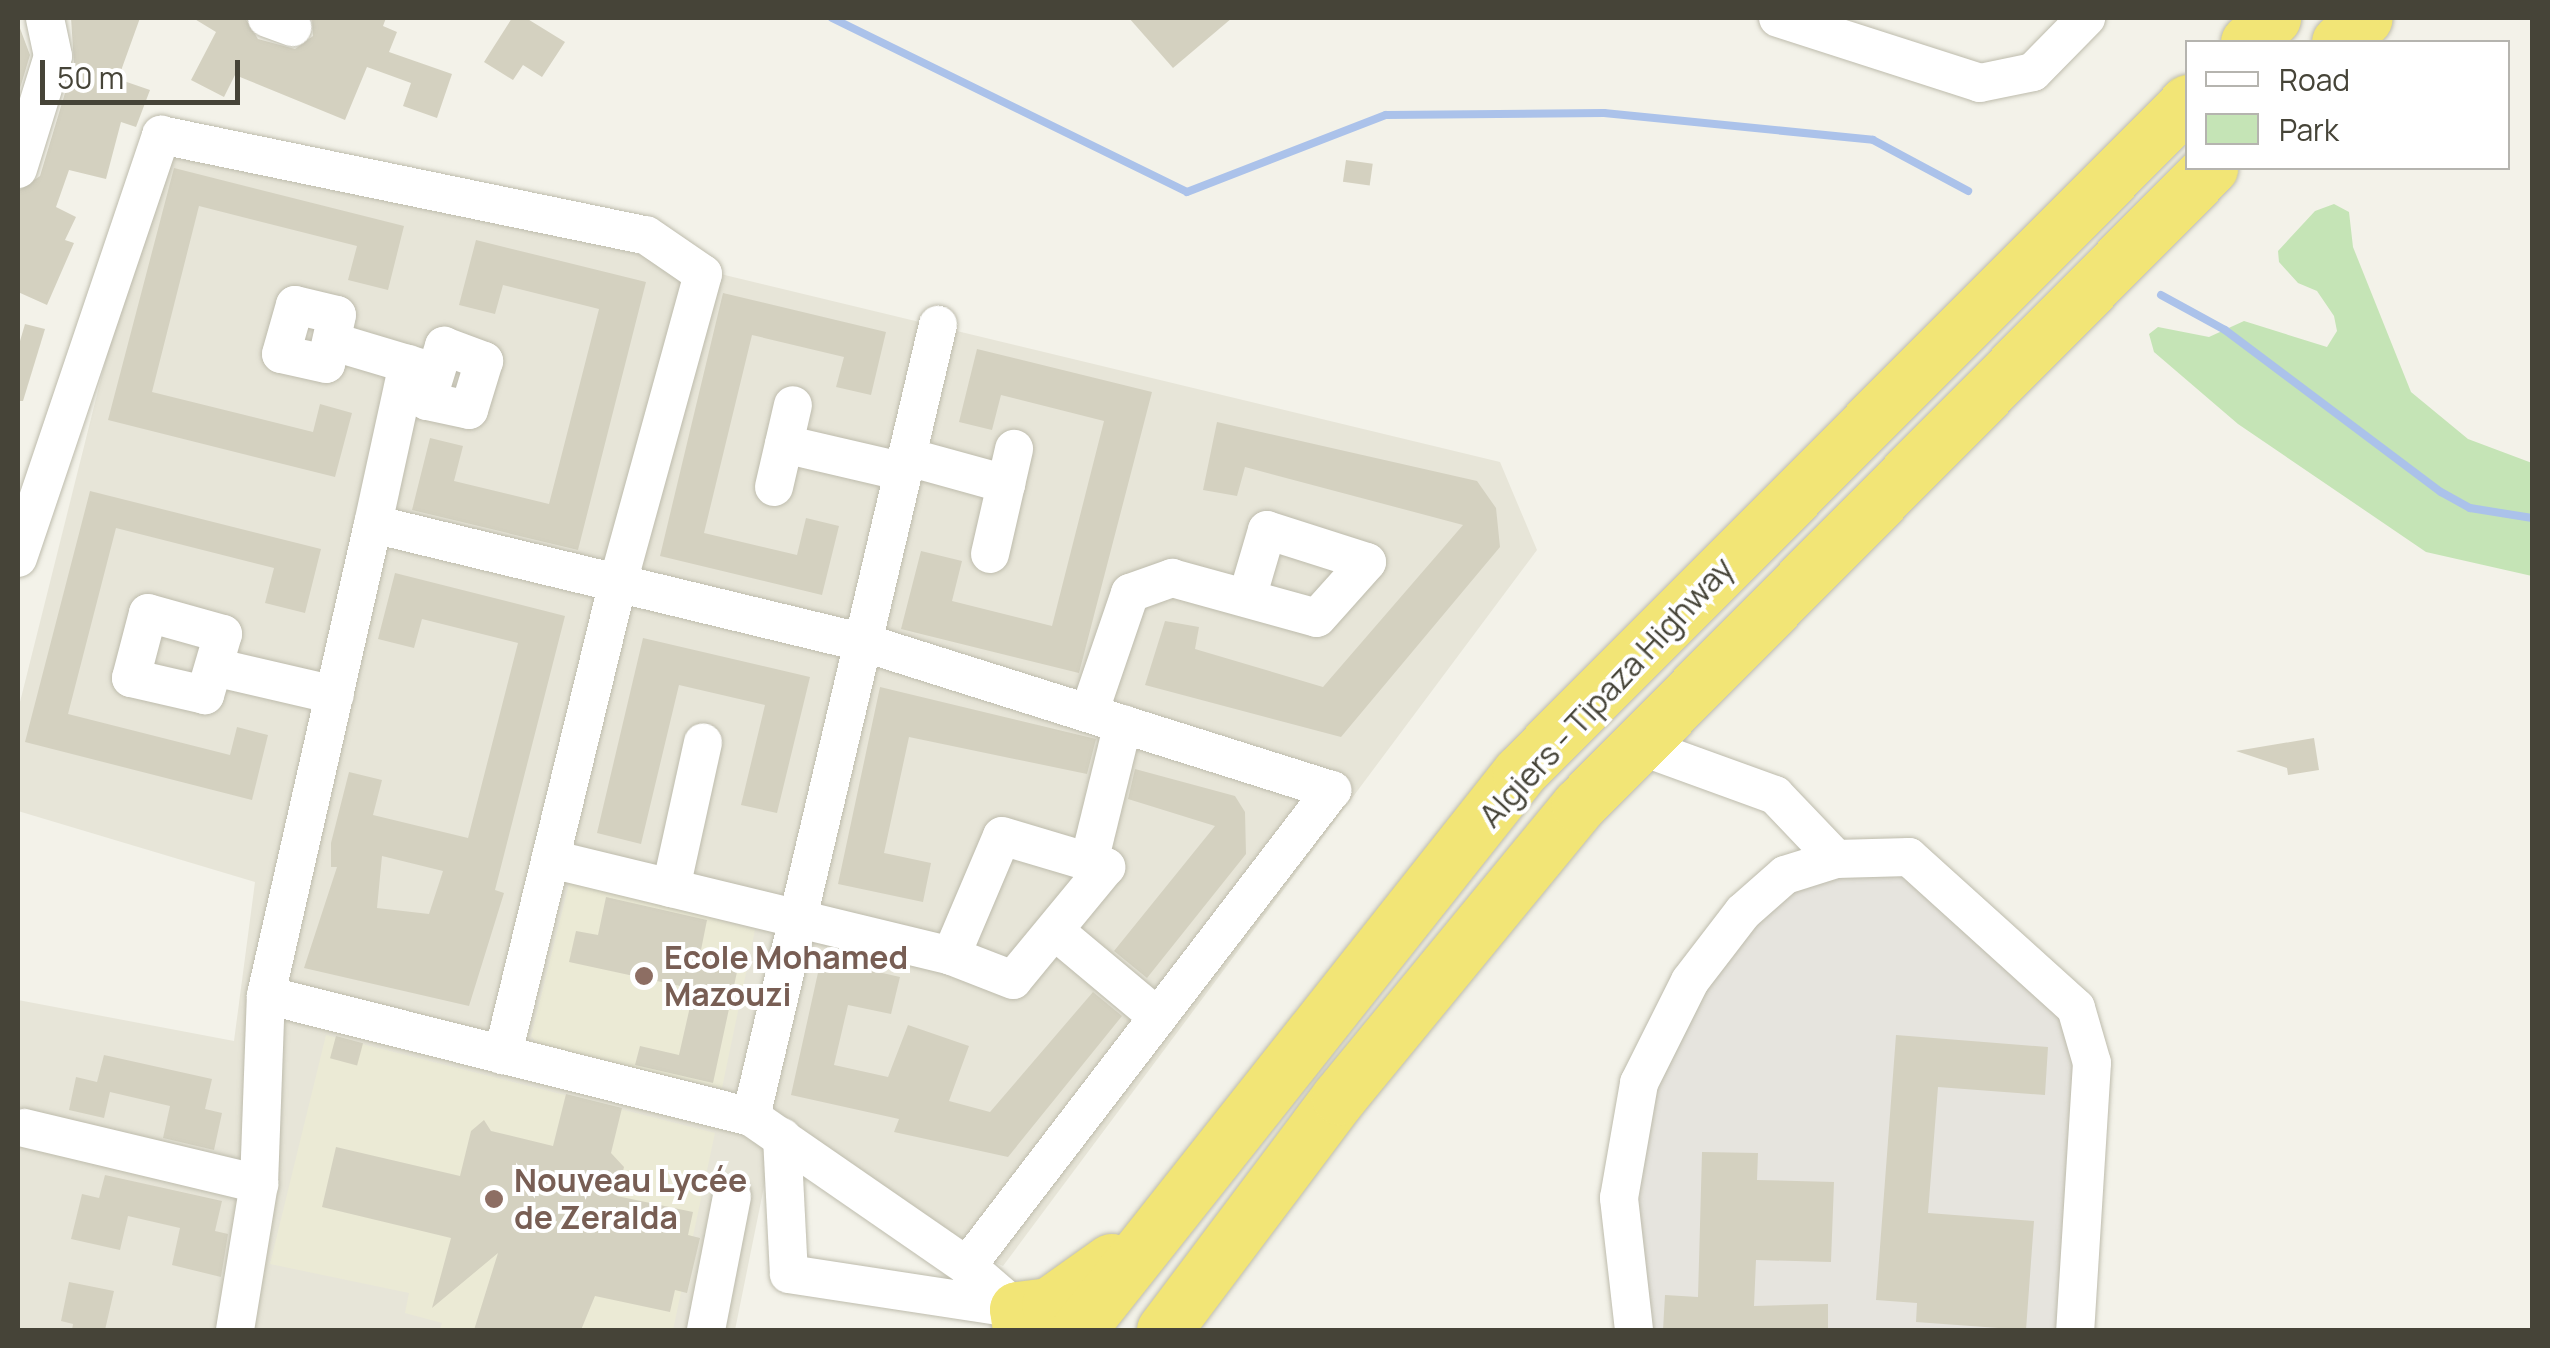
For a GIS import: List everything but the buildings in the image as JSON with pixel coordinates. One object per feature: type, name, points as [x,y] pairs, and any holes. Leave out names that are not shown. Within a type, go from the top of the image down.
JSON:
[{"type":"highway","points":[[2250,40],[2273,18]]},
{"type":"highway","points":[[2342,40],[2365,18]]},
{"type":"highway","name":"Algiers - Tipaza Highway","points":[[1078,1330],[1520,772],[2185,105]]},
{"type":"highway","name":"Algiers - Tipaza Highway","points":[[1164,1330],[1339,1097],[1579,805],[2208,170]]},
{"type":"highway","points":[[1019,1320],[1071,1292],[1172,1213]]},
{"type":"street","points":[[18,169],[52,56],[45,18]]},
{"type":"street","points":[[1778,18],[1980,82],[2034,72],[2086,18]]},
{"type":"street","points":[[18,558],[29,497],[161,135],[646,235],[703,274],[616,586],[504,1055]]},
{"type":"street","points":[[938,326],[798,920],[766,1127],[789,1274],[1019,1320]]},
{"type":"street","points":[[235,1330],[258,1184],[266,995],[374,524],[420,368],[334,342]]},
{"type":"street","points":[[774,486],[793,405]]},
{"type":"street","points":[[784,444],[906,465],[1010,466],[990,554]]},
{"type":"street","points":[[374,524],[616,586],[866,643],[1332,790],[967,1266]]},
{"type":"street","points":[[1089,862],[1106,719],[1130,593],[1172,578],[1247,598]]},
{"type":"street","points":[[214,666],[335,695]]},
{"type":"street","points":[[671,888],[703,742]]},
{"type":"street","points":[[1636,746],[1776,796],[1836,859]]},
{"type":"street","points":[[551,859],[951,956],[1013,980],[1106,867],[1002,836],[951,956]]},
{"type":"street","points":[[1634,1330],[1620,1198],[1645,1069],[1690,981],[1744,912],[1785,874],[1836,859],[1909,857],[2076,1008],[2092,1063],[2075,1330]]},
{"type":"street","points":[[1055,931],[1158,1017]]},
{"type":"street","points":[[266,995],[766,1127],[967,1266],[1019,1320]]},
{"type":"street","points":[[24,1128],[258,1184]]},
{"type":"street","points":[[706,1330],[732,1196]]},
{"type":"shaded area","points":[[161,139],[1500,462],[1537,550],[1003,1266],[770,1157],[735,1330],[18,1330],[18,1000],[234,1041],[255,882],[18,811],[18,710]]},
{"type":"shaded area","points":[[1909,857],[2076,1008],[2075,1330],[1616,1330],[1639,1083],[1785,875]]},
{"type":"shaded area","name":"Ecole Mohamed Mazouzi","points":[[570,880],[755,930],[722,1088],[541,1048],[531,1036]]},
{"type":"shaded area","name":"Nouveau Lycée de Zeralda","points":[[326,1035],[715,1133],[673,1330],[440,1330],[442,1323],[405,1313],[409,1293],[270,1264]]},
{"type":"green space","points":[[2334,204],[2349,212],[2353,247],[2411,392],[2468,439],[2532,463],[2532,576],[2426,552],[2238,424],[2154,352],[2149,334],[2158,327],[2209,337],[2244,321],[2327,347],[2337,331],[2334,316],[2317,291],[2298,283],[2279,262],[2278,251],[2315,211]]},
{"type":"waterway","points":[[832,18],[1187,192],[1386,115],[1604,113],[1873,140],[1968,191]]},
{"type":"waterway","points":[[2161,295],[2225,330],[2441,492],[2470,508],[2532,518]]},
{"type":"place","name":"Ecole Mohamed Mazouzi","points":[[644,976]]},
{"type":"place","name":"Nouveau Lycée de Zeralda","points":[[494,1199]]}]
